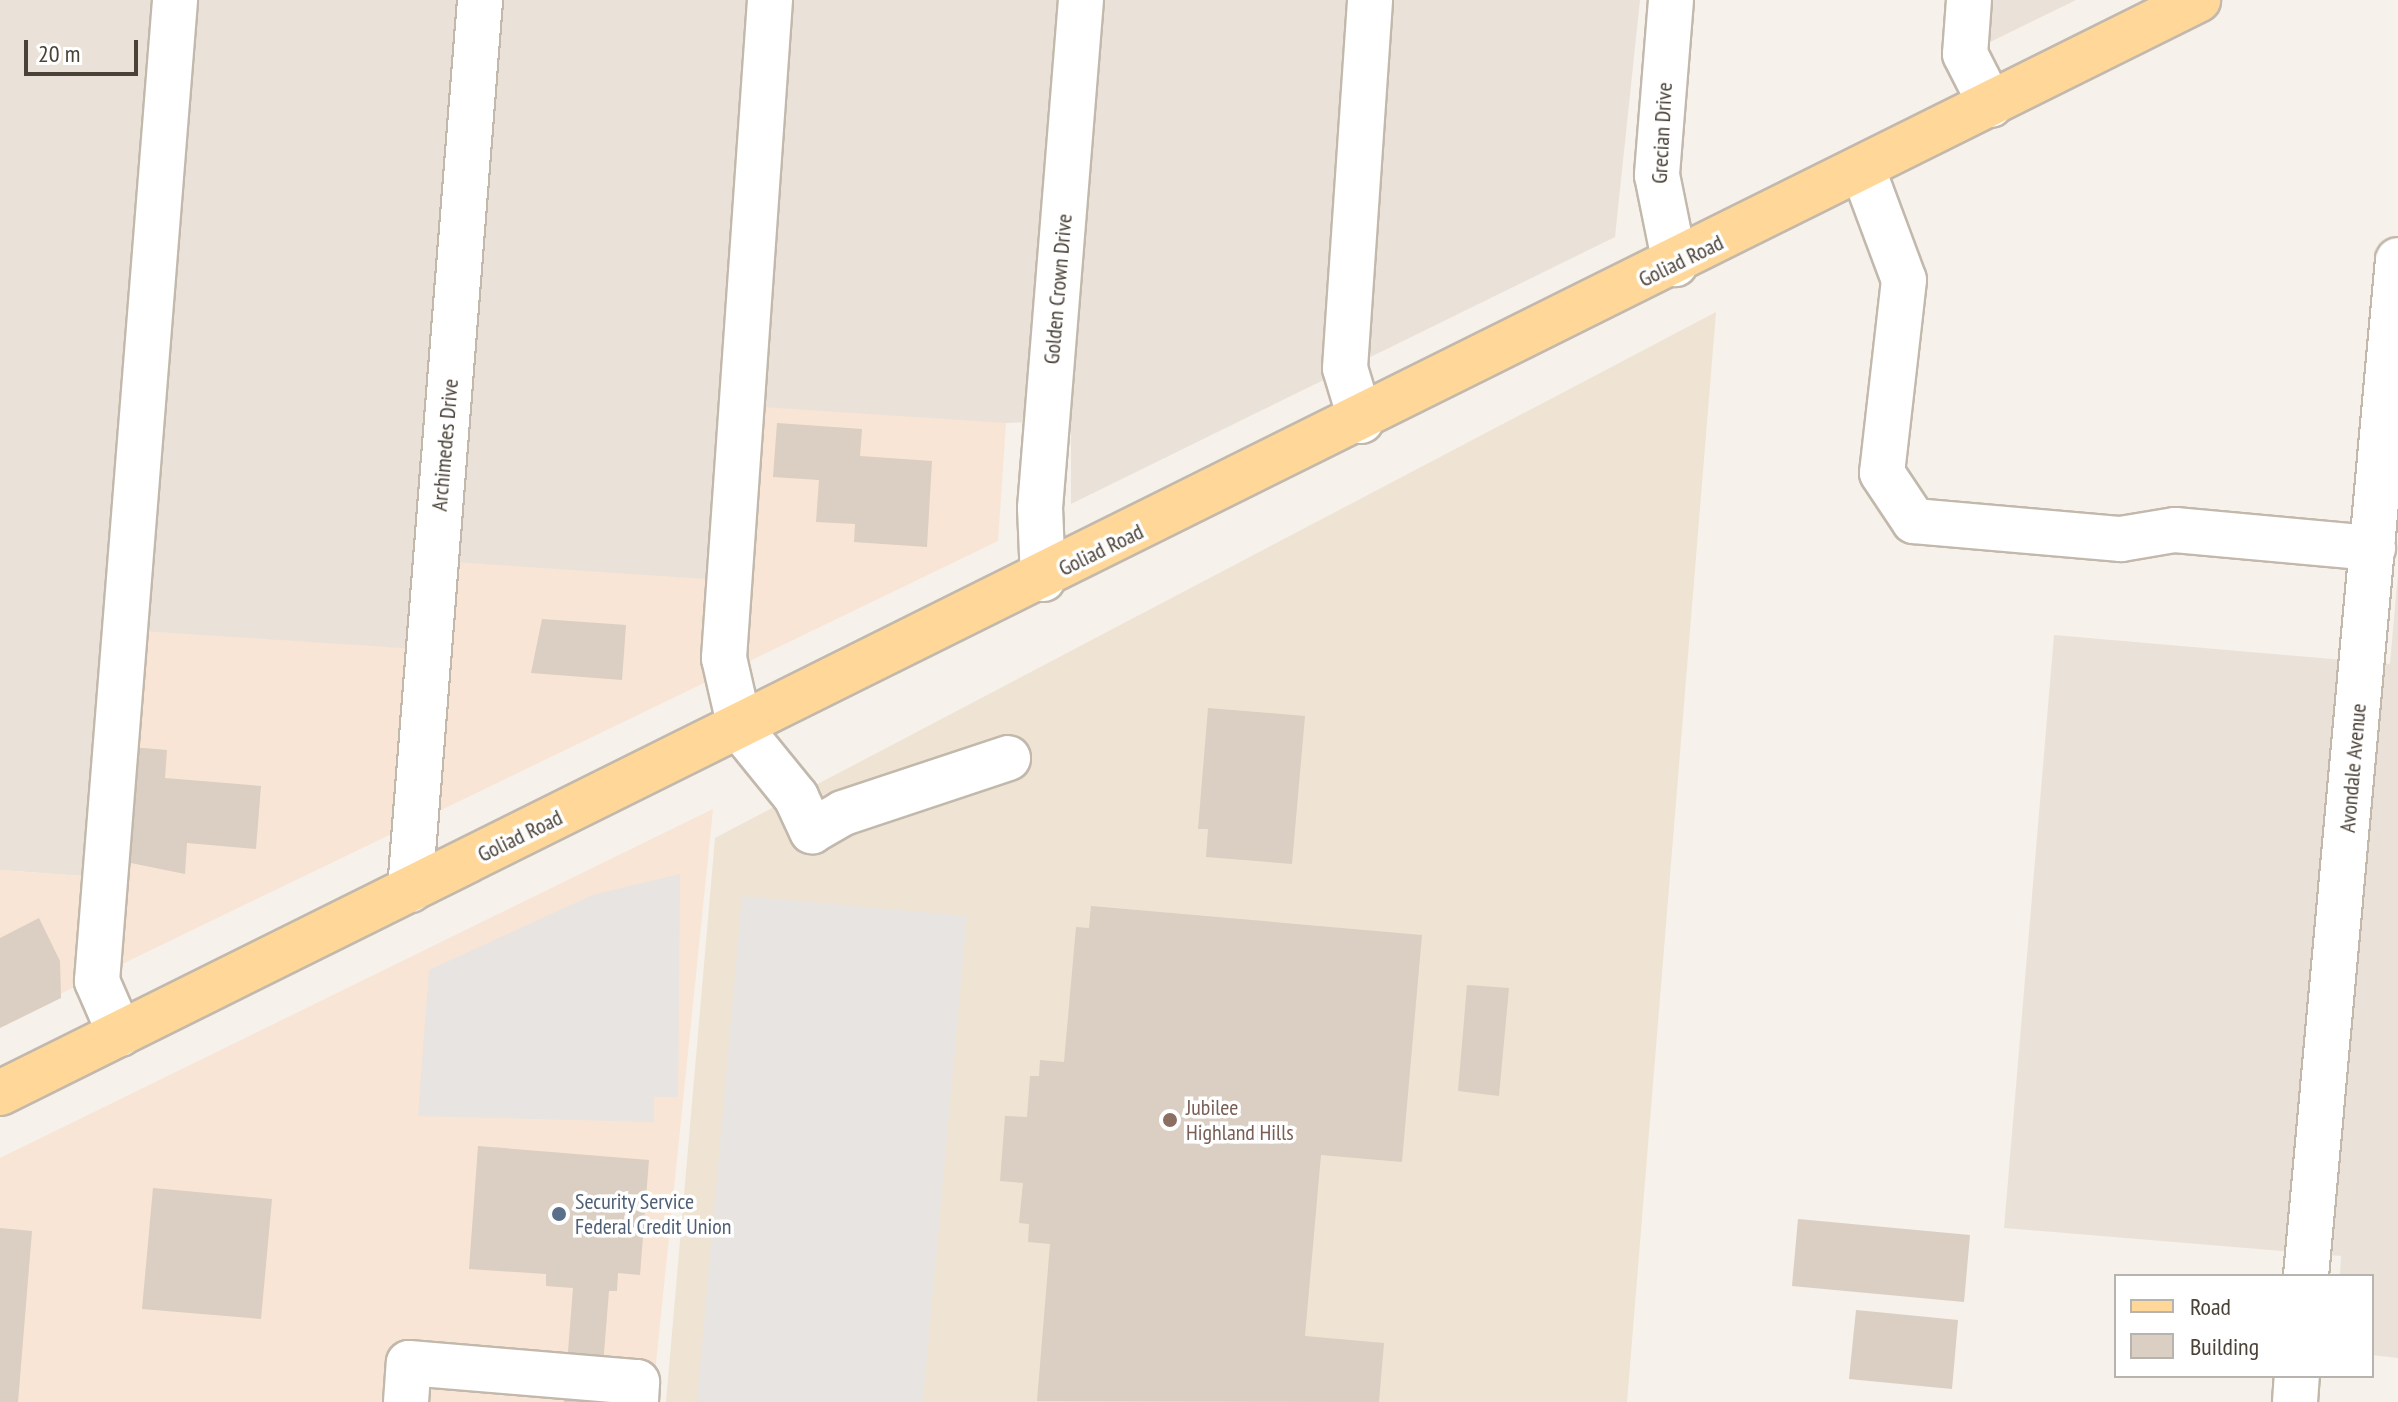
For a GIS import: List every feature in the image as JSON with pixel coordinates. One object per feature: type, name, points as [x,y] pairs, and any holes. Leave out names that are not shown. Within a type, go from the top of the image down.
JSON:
[{"type":"main road","name":"Goliad Road","points":[[0,1093],[1361,421],[2198,0]]},
{"type":"street","points":[[120,1034],[97,981],[175,0]]},
{"type":"street","name":"Archimedes Drive","points":[[410,890],[480,0]]},
{"type":"street","points":[[770,0],[724,658],[740,728],[796,797],[812,831],[843,813],[1008,758]]},
{"type":"street","name":"Golden Crown Drive","points":[[1043,579],[1040,508],[1081,0]]},
{"type":"street","points":[[1361,421],[1345,368],[1370,0]]},
{"type":"street","name":"Grecian Drive","points":[[1671,0],[1657,175],[1675,264]]},
{"type":"street","points":[[1969,0],[1965,54],[1991,105]]},
{"type":"street","points":[[1863,170],[1904,280],[1882,473],[1914,521],[2121,539],[2175,530],[2373,548]]},
{"type":"street","name":"Avondale Avenue","points":[[2306,1274],[2373,548],[2391,430],[2398,260]]},
{"type":"street","points":[[406,1402],[409,1363],[637,1382],[636,1402]]},
{"type":"street","points":[[2295,1402],[2297,1378]]},
{"type":"shaded area","points":[[0,0],[1640,0],[1615,237],[1071,504],[1071,420],[1006,423],[735,581],[447,651],[110,878],[0,870]]},
{"type":"shaded area","points":[[1984,0],[2076,0],[1982,46]]},
{"type":"shaded area","name":"Jubilee Highland Hills","points":[[1716,312],[1627,1402],[666,1402],[715,838]]},
{"type":"shaded area","points":[[746,406],[1006,423],[998,541],[0,1023],[0,870],[110,878],[126,630],[447,651],[453,562],[735,581]]},
{"type":"shaded area","points":[[2398,573],[2398,1358],[2374,1355],[2374,1274],[2340,1274],[2341,1256],[2004,1228],[2054,635],[2390,664]]},
{"type":"shaded area","points":[[713,809],[652,1402],[0,1402],[0,1158]]},
{"type":"shaded area","points":[[680,874],[678,1097],[654,1097],[654,1122],[418,1116],[429,970],[593,895]]},
{"type":"shaded area","points":[[742,896],[967,916],[923,1402],[697,1402]]},
{"type":"building","points":[[777,423],[862,429],[860,456],[932,461],[927,547],[854,542],[855,524],[816,522],[819,480],[773,477]]},
{"type":"building","points":[[542,619],[626,625],[622,680],[531,673]]},
{"type":"building","points":[[1208,708],[1305,716],[1292,864],[1206,857],[1208,829],[1198,829]]},
{"type":"building","points":[[131,747],[167,750],[165,778],[261,786],[256,849],[187,843],[185,874],[121,861]]},
{"type":"building","points":[[1091,906],[1422,935],[1402,1162],[1321,1155],[1305,1336],[1384,1343],[1379,1402],[1037,1401],[1050,1244],[1028,1242],[1029,1224],[1019,1223],[1023,1183],[1000,1181],[1005,1116],[1027,1117],[1030,1076],[1039,1076],[1040,1060],[1064,1062],[1076,927],[1089,928]]},
{"type":"building","points":[[39,918],[60,961],[61,998],[0,1028],[0,938]]},
{"type":"building","points":[[1467,985],[1509,988],[1499,1096],[1458,1091]]},
{"type":"building","name":"Security Service Federal Credit Union","points":[[478,1146],[649,1160],[640,1275],[618,1273],[617,1291],[609,1291],[600,1402],[564,1402],[573,1288],[546,1286],[546,1274],[469,1269]]},
{"type":"building","points":[[153,1188],[272,1199],[261,1319],[142,1309]]},
{"type":"building","points":[[1798,1219],[1970,1235],[1964,1302],[1792,1286]]},
{"type":"building","points":[[0,1228],[32,1231],[18,1402],[0,1402]]},
{"type":"building","points":[[1856,1310],[1958,1320],[1952,1389],[1849,1379]]},
{"type":"place","name":"Jubilee Highland Hills","points":[[1170,1120]]},
{"type":"place","name":"Security Service Federal Credit Union","points":[[559,1214]]}]
